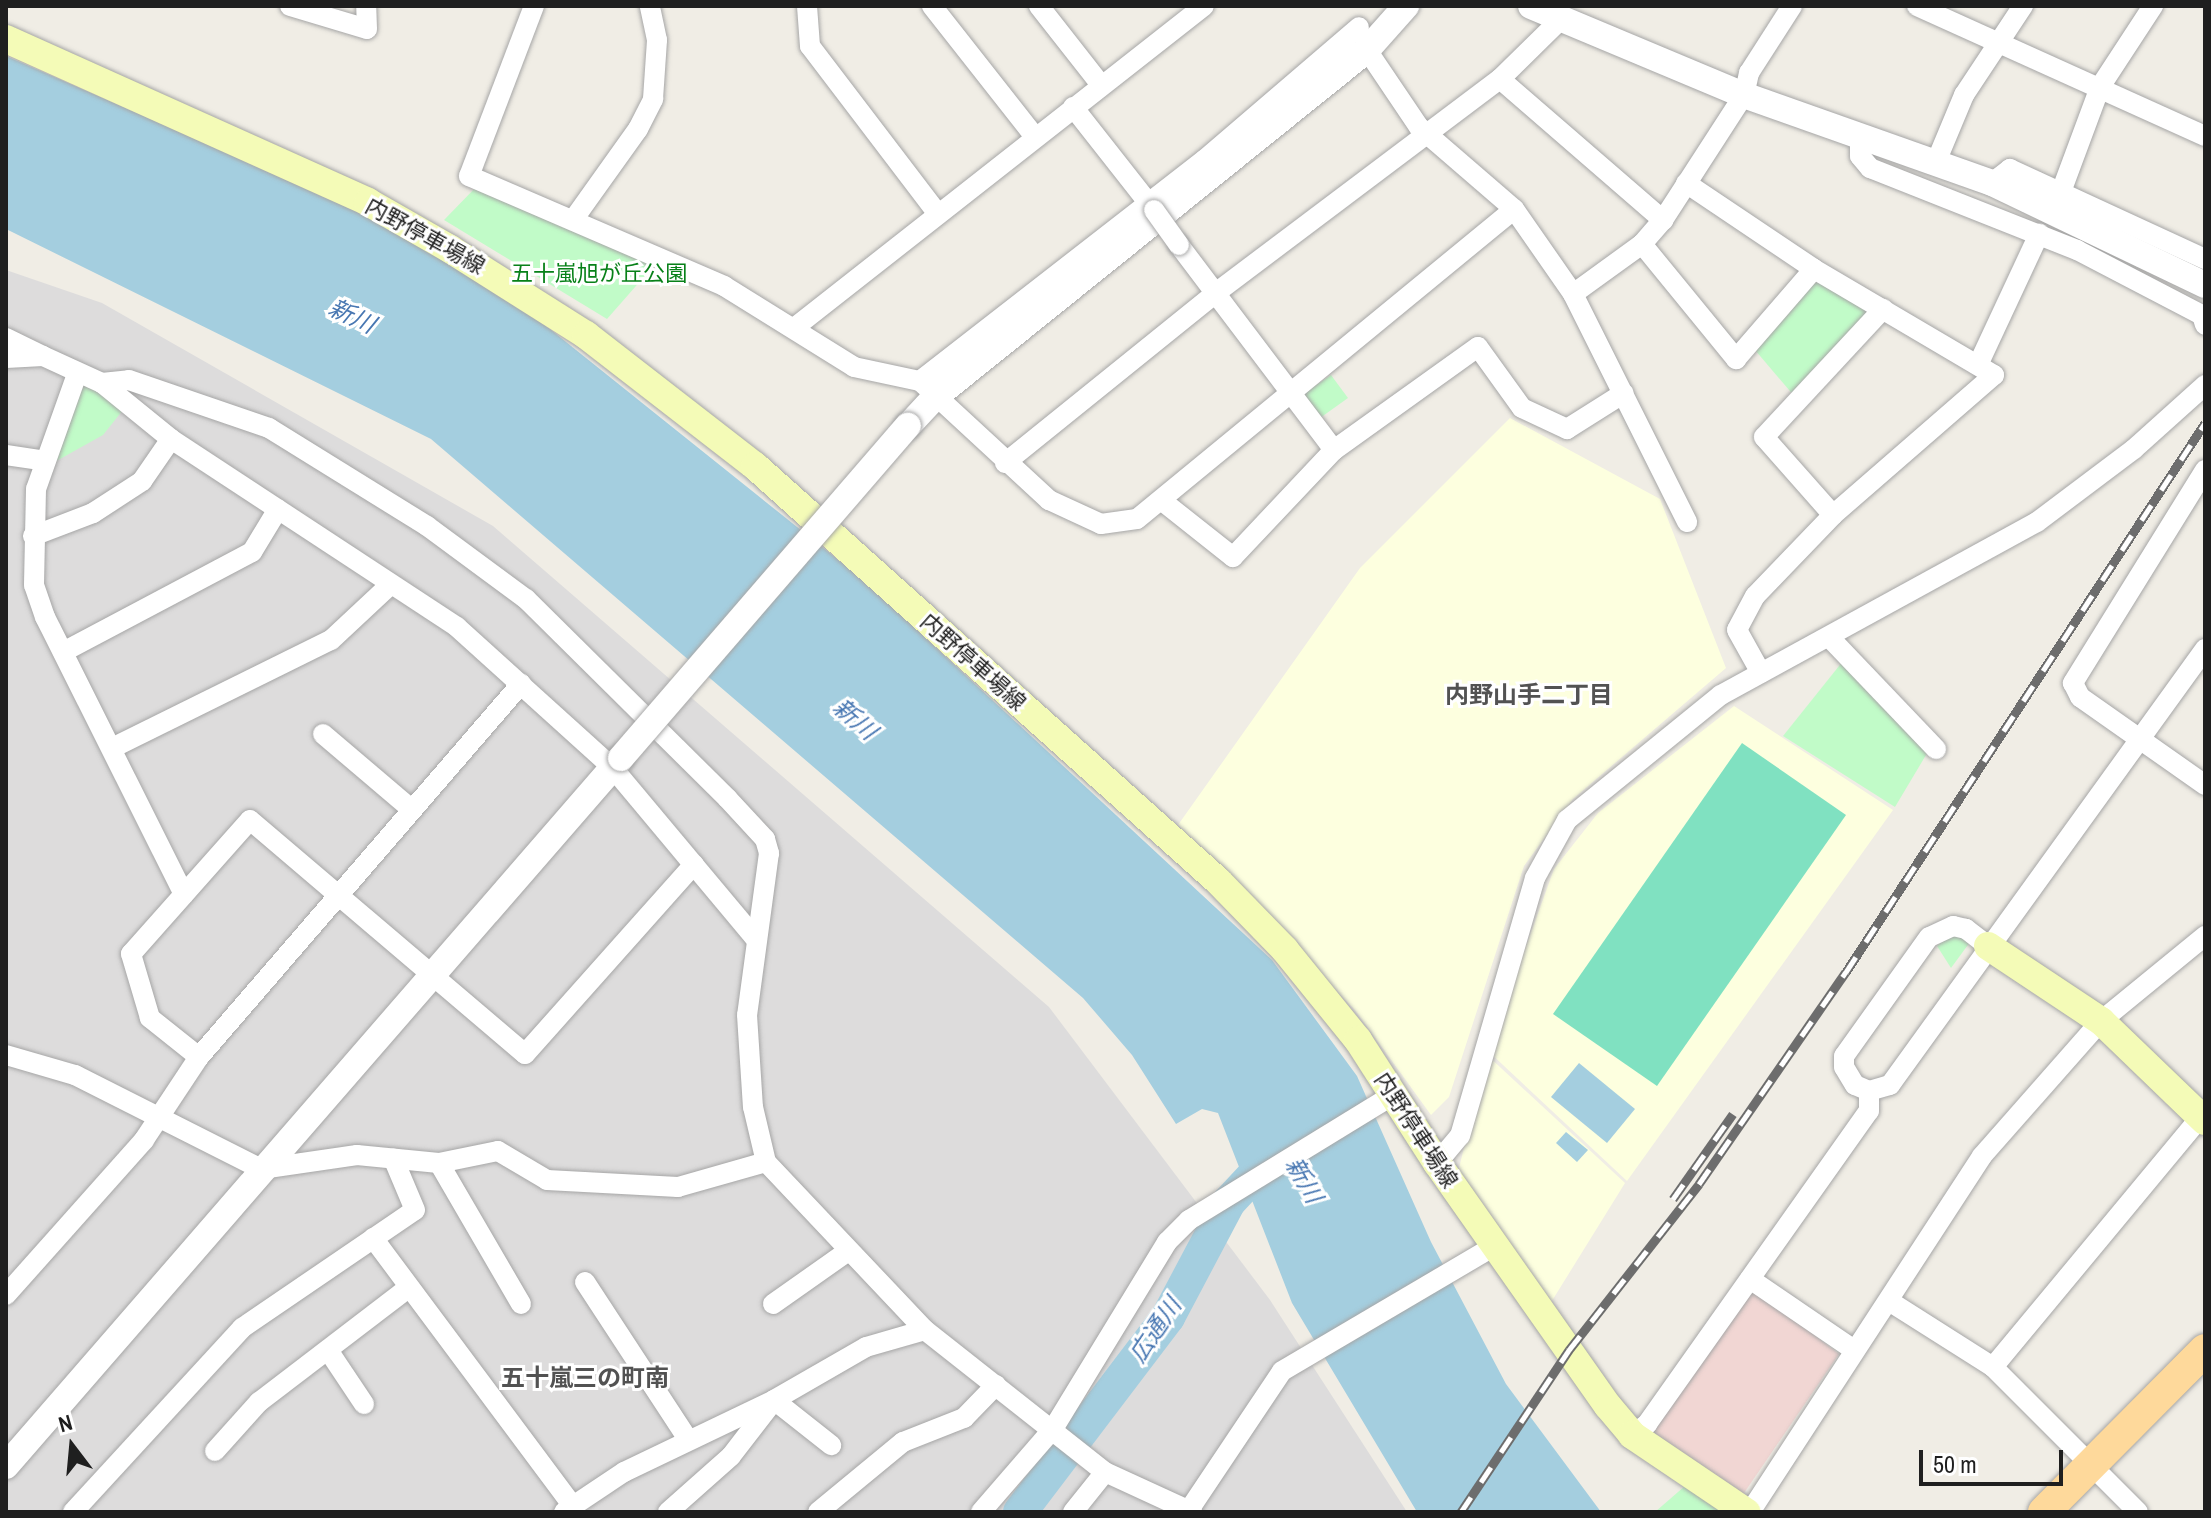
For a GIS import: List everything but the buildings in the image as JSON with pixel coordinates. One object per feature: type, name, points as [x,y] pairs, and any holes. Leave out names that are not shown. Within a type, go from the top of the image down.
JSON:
[{"type":"main road","name":"内野停車場線","points":[[6,39],[368,202],[487,270],[663,392],[766,476],[1218,881],[1323,994],[1494,1246],[1632,1435],[1748,1512]]},
{"type":"main road","points":[[1988,946],[2101,1021],[2203,1117]]},
{"type":"main road","points":[[2044,1512],[2205,1350]]},
{"type":"street","points":[[290,6],[367,29],[366,6]]},
{"type":"street","points":[[534,6],[469,176],[724,286],[854,367],[927,389],[1049,500],[1101,524],[1137,519],[1514,209]]},
{"type":"street","points":[[573,220],[638,129],[653,99],[658,55],[650,6]]},
{"type":"street","points":[[807,6],[810,46],[938,214]]},
{"type":"street","points":[[932,6],[1035,137]]},
{"type":"street","points":[[1039,6],[1101,85]]},
{"type":"street","points":[[794,328],[1204,6]]},
{"type":"street","points":[[6,1466],[430,973],[908,426],[927,389],[1258,117],[1406,6]]},
{"type":"street","points":[[1531,6],[1744,95],[1992,183],[2058,202],[2205,259]]},
{"type":"street","points":[[1573,294],[1642,244],[1663,220],[1744,95],[1749,73],[1792,6]]},
{"type":"street","points":[[1917,6],[1998,39],[2205,136]]},
{"type":"street","points":[[1936,162],[1964,95],[1998,39],[2023,6]]},
{"type":"street","points":[[2058,202],[2100,87],[2153,6]]},
{"type":"street","points":[[1005,463],[1217,292],[1427,137],[1500,79],[1560,20]]},
{"type":"street","points":[[1363,38],[1427,137],[1514,209],[1573,294],[1687,522]]},
{"type":"street","points":[[927,389],[1363,38]]},
{"type":"street","points":[[1500,79],[1663,220]]},
{"type":"street","points":[[1073,107],[1217,292],[1334,450]]},
{"type":"street","points":[[1860,137],[1860,156],[1870,168],[2039,234],[2202,315],[2205,325]]},
{"type":"street","points":[[1686,183],[1814,269],[1994,375],[1833,515],[1755,596],[1737,630],[1761,673]]},
{"type":"street","points":[[2058,202],[2205,285]]},
{"type":"street","points":[[1978,365],[2039,234]]},
{"type":"street","points":[[1642,244],[1736,359],[1814,269]]},
{"type":"street","points":[[1833,515],[1764,437],[1883,309]]},
{"type":"street","points":[[6,338],[77,374],[102,383],[171,439],[457,627],[616,762],[755,938]]},
{"type":"street","points":[[1161,500],[1233,557],[1334,450],[1478,347],[1522,408],[1567,429],[1624,393]]},
{"type":"street","points":[[6,358],[43,356]]},
{"type":"street","points":[[77,374],[36,489],[34,585],[63,652],[184,894]]},
{"type":"street","points":[[102,383],[129,380],[269,428],[427,526],[526,599],[765,839],[766,890],[755,938],[748,1046],[753,1107],[766,1162],[925,1330],[1102,1469],[1190,1511],[1282,1371],[1494,1246]]},
{"type":"street","points":[[1437,1163],[1460,1136],[1535,878],[1567,820],[1721,695],[2037,522],[2134,449],[2205,385]]},
{"type":"street","points":[[33,536],[93,513],[142,481],[171,439]]},
{"type":"street","points":[[6,455],[46,461]]},
{"type":"street","points":[[2205,470],[2073,683],[2080,697],[2205,785]]},
{"type":"street","points":[[63,652],[252,552],[278,509]]},
{"type":"street","points":[[112,748],[331,640],[390,585]]},
{"type":"street","points":[[1829,637],[1936,749]]},
{"type":"street","points":[[1869,1091],[1890,1085],[2205,649]]},
{"type":"street","points":[[6,1295],[157,1120],[199,1057],[410,808],[521,684]]},
{"type":"street","points":[[323,734],[410,808]]},
{"type":"street","points":[[199,1057],[150,1018],[131,954],[250,820],[341,893],[525,1054],[694,864]]},
{"type":"street","points":[[1869,1091],[1848,1076],[1844,1056],[1929,937],[1953,926],[1966,929],[1988,946]]},
{"type":"street","points":[[1748,1512],[1982,1156],[2101,1021],[2205,936]]},
{"type":"street","points":[[6,1055],[75,1075],[157,1120],[261,1169],[357,1155],[439,1163],[498,1151],[547,1180],[678,1187],[766,1162]]},
{"type":"street","points":[[1632,1435],[1647,1424],[1869,1111],[1869,1091]]},
{"type":"street","points":[[981,1512],[1056,1432],[1167,1242],[1189,1220],[1393,1095]]},
{"type":"street","points":[[1993,1367],[2203,1117]]},
{"type":"street","points":[[73,1512],[242,1328],[415,1210],[393,1158]]},
{"type":"street","points":[[439,1163],[521,1304]]},
{"type":"street","points":[[373,1238],[568,1509],[687,1438],[774,1400],[866,1347],[925,1330]]},
{"type":"street","points":[[773,1304],[848,1251]]},
{"type":"street","points":[[1750,1279],[1854,1350]]},
{"type":"street","points":[[585,1282],[687,1438]]},
{"type":"street","points":[[215,1451],[259,1402],[408,1288]]},
{"type":"street","points":[[1889,1301],[1993,1367],[2138,1512]]},
{"type":"street","points":[[328,1350],[364,1404]]},
{"type":"street","points":[[818,1512],[903,1442],[964,1418],[996,1385]]},
{"type":"street","points":[[774,1400],[831,1445]]},
{"type":"street","points":[[668,1512],[731,1456],[774,1400]]},
{"type":"street","points":[[1073,1512],[1102,1469]]},
{"type":"shaded area","points":[[6,270],[102,303],[493,526],[1049,1007],[1270,1300],[1407,1512],[6,1512]]},
{"type":"shaded area","points":[[1510,418],[1660,499],[1726,668],[1573,799],[1524,866],[1449,1097],[1431,1115],[1355,1010],[1178,825],[1360,568]]},
{"type":"shaded area","points":[[1734,706],[1893,810],[1627,1181],[1488,1051],[1554,869],[1598,813]]},
{"type":"shaded area","points":[[1487,1055],[1625,1183],[1550,1304],[1458,1172]]},
{"type":"shaded area","points":[[1754,1290],[1839,1354],[1742,1496],[1646,1438]]},
{"type":"green space","name":"五十嵐旭が丘公園","points":[[479,184],[657,262],[607,319],[444,220]]},
{"type":"green space","points":[[1817,278],[1872,311],[1795,397],[1755,350]]},
{"type":"green space","points":[[1331,375],[1348,398],[1320,418],[1303,394]]},
{"type":"green space","points":[[83,381],[123,410],[103,435],[51,464]]},
{"type":"green space","points":[[1843,661],[1929,750],[1895,807],[1783,736]]},
{"type":"green space","points":[[1742,743],[1846,815],[1657,1086],[1553,1014]]},
{"type":"green space","points":[[1949,936],[1973,938],[1951,968],[1937,946]]},
{"type":"green space","points":[[1693,1479],[1734,1512],[1655,1512]]},
{"type":"water","name":"新川","points":[[6,56],[450,249],[862,579],[1272,960],[1357,1076],[1431,1242],[1506,1384],[1601,1512],[1417,1512],[1292,1303],[1218,1113],[1202,1109],[1176,1124],[1132,1055],[1083,998],[431,439],[6,229]]},
{"type":"water","points":[[1579,1063],[1635,1109],[1607,1143],[1551,1097]]},
{"type":"water","points":[[1566,1132],[1588,1150],[1577,1162],[1556,1143]]},
{"type":"waterway","name":"広通川","points":[[1020,1512],[1168,1317],[1229,1202],[1252,1177]]},
{"type":"railway","points":[[1461,1512],[1569,1350],[1699,1184],[1846,972],[2205,423]]},
{"type":"railway","points":[[1673,1199],[1733,1114]]},
{"type":"district","name":"内野山手二丁目","points":[[1529,695]]},
{"type":"district","name":"五十嵐三の町南","points":[[585,1378]]}]
